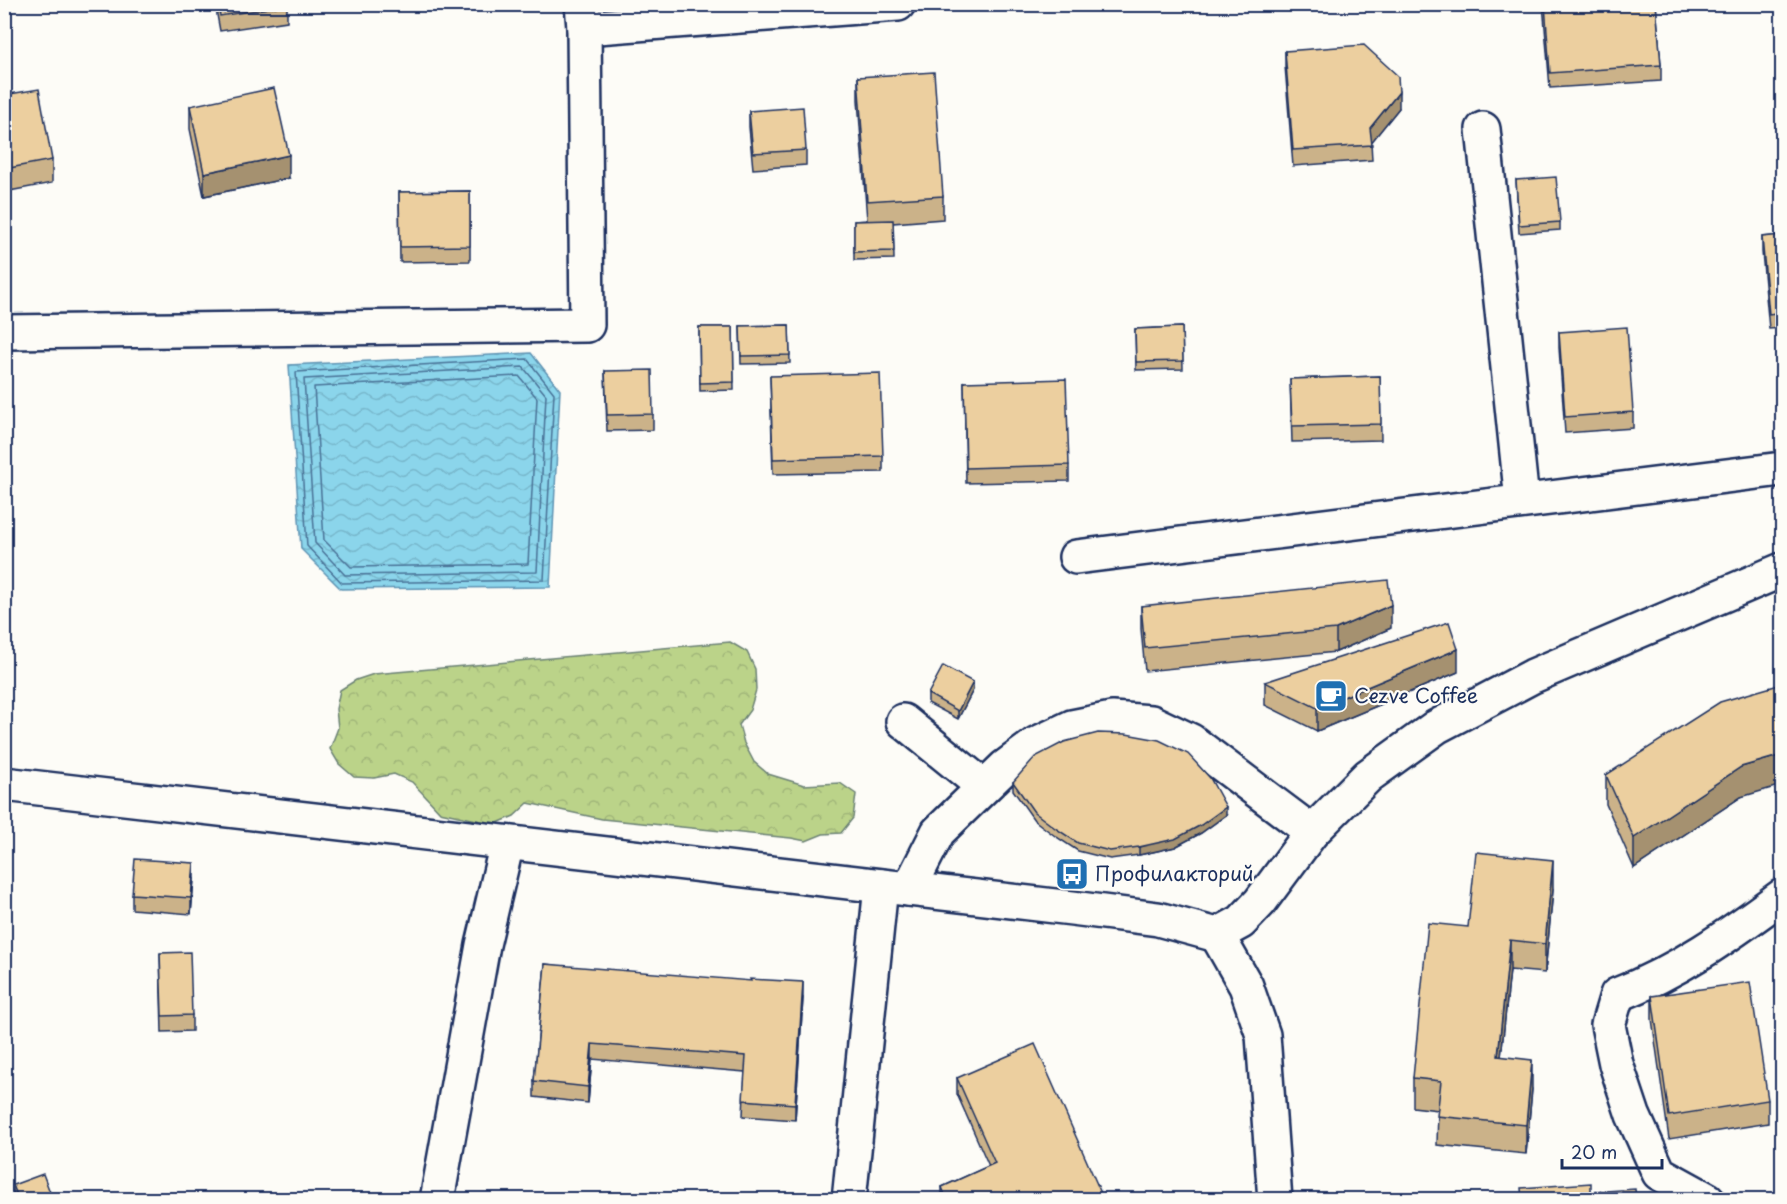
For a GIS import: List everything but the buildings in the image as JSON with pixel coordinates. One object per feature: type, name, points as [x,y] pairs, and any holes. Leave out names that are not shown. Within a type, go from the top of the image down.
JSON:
[{"type":"street","points":[[4,332],[587,325],[583,16],[898,4]]},
{"type":"street","points":[[1483,129],[1522,501]]},
{"type":"street","points":[[1076,557],[1782,469]]},
{"type":"street","points":[[4,784],[1158,919],[1217,935],[1241,922],[1260,902],[1312,832],[1368,776],[1436,727],[1533,676],[1782,570]]},
{"type":"street","points":[[849,1200],[895,887],[938,832],[1005,766],[1036,744],[1072,727],[1112,719],[1151,722],[1191,741],[1312,832]]},
{"type":"street","points":[[903,721],[983,786]]},
{"type":"street","points":[[437,1200],[483,945],[507,843]]},
{"type":"street","points":[[1708,1200],[1659,1173],[1626,1095],[1616,1064],[1608,1025],[1617,995],[1651,981],[1720,941],[1782,896]]},
{"type":"street","points":[[1217,935],[1246,986],[1263,1035],[1275,1200]]},
{"type":"green space","points":[[730,642],[747,652],[755,669],[756,690],[750,710],[739,725],[744,743],[754,762],[768,774],[804,785],[840,783],[856,794],[853,818],[841,833],[823,834],[806,841],[602,819],[528,803],[514,816],[495,824],[440,812],[412,782],[394,774],[374,778],[354,777],[339,764],[330,749],[338,728],[336,709],[340,690],[356,680],[374,674]]},
{"type":"water","points":[[531,353],[560,390],[550,587],[341,589],[301,549],[289,365]]},
{"type":"place","name":"Cezve Coffee","points":[[1331,696]]},
{"type":"place","name":"Профилакторий","points":[[1072,874]]}]
